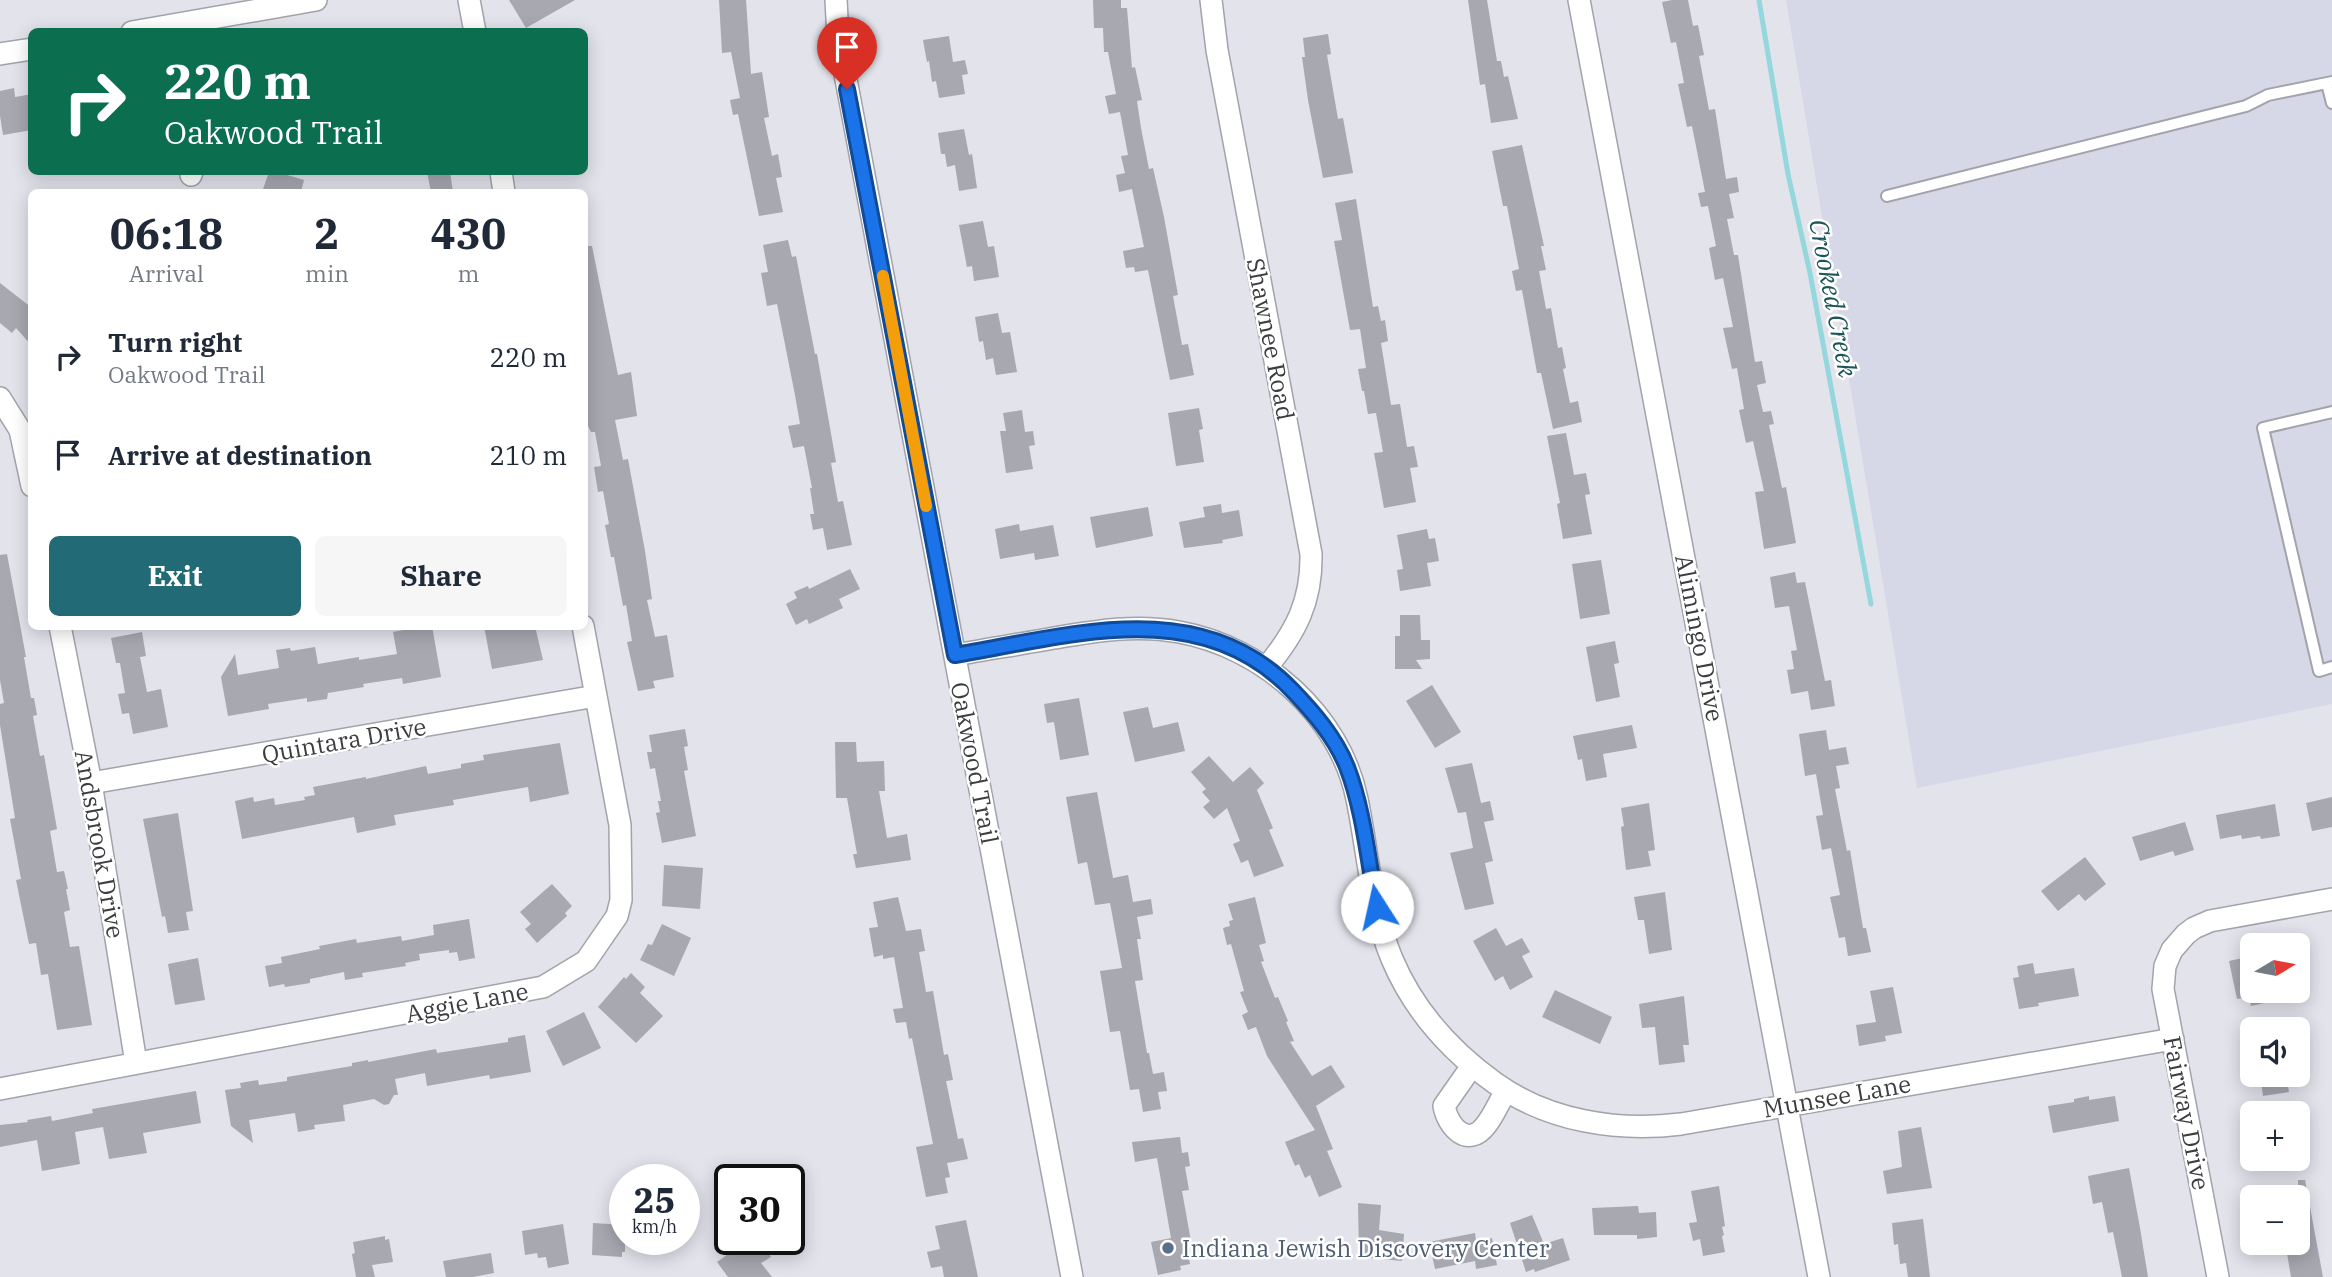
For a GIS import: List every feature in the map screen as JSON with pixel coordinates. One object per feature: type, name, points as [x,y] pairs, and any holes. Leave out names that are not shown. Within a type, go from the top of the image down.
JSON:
[{"type":"street","points":[[183,27],[316,0]]},
{"type":"street","points":[[470,0],[474,28]]},
{"type":"street","name":"Oakwood Trail","points":[[836,0],[838,37],[1072,1277]]},
{"type":"street","name":"Shawnee Road","points":[[1211,0],[1217,50],[1311,554],[1309,587],[1297,626],[1284,648],[1266,668]]},
{"type":"street","name":"Alimingo Drive","points":[[1579,0],[1819,1277]]},
{"type":"street","points":[[0,54],[28,50]]},
{"type":"street","points":[[0,398],[20,430],[28,467]]},
{"type":"street","name":"Munsee Lane","points":[[955,655],[1111,629],[1146,628],[1205,638],[1245,654],[1266,668],[1305,701],[1326,728],[1346,765],[1357,797],[1378,913],[1392,960],[1420,1012],[1441,1038],[1472,1066],[1506,1091],[1565,1116],[1623,1126],[1673,1125],[2173,1039]]},
{"type":"street","name":"Andsbrook Drive","points":[[61,630],[91,783],[136,1063]]},
{"type":"street","name":"Aggie Lane","points":[[0,1089],[543,988],[586,961],[617,916],[621,900],[620,825],[584,630]]},
{"type":"street","name":"Quintara Drive","points":[[91,783],[596,696]]},
{"type":"street","name":"Fairway Drive","points":[[2218,1277],[2163,989],[2165,966],[2172,950],[2186,934],[2210,921],[2332,899]]},
{"type":"street","points":[[1472,1066],[1444,1106],[1453,1129],[1462,1135],[1484,1128],[1506,1091]]},
{"type":"lane","points":[[1887,196],[2246,106],[2268,95],[2330,82],[2332,103]]},
{"type":"lane","points":[[2332,411],[2263,428],[2319,671],[2332,667]]},
{"type":"shaded area","points":[[1786,0],[2332,0],[2332,704],[1917,788]]},
{"type":"building","points":[[509,0],[575,0],[526,28]]},
{"type":"building","points":[[719,0],[746,0],[751,74],[762,72],[769,117],[764,118],[772,156],[778,154],[782,177],[776,178],[783,212],[759,216],[738,114],[733,115],[730,100],[740,98],[731,52],[722,53]]},
{"type":"building","points":[[1093,0],[1121,0],[1121,8],[1127,8],[1132,68],[1135,67],[1142,100],[1137,101],[1141,128],[1149,169],[1153,168],[1164,217],[1178,295],[1173,296],[1182,345],[1188,344],[1194,375],[1170,380],[1148,270],[1135,272],[1134,267],[1126,268],[1123,251],[1144,247],[1132,189],[1119,192],[1116,175],[1125,173],[1121,156],[1128,155],[1120,112],[1109,114],[1105,96],[1116,94],[1108,52],[1104,52],[1103,28],[1094,28]]},
{"type":"building","points":[[1468,0],[1487,0],[1497,61],[1501,61],[1504,77],[1508,76],[1518,119],[1491,123],[1485,84],[1480,85]]},
{"type":"building","points":[[1688,0],[1693,26],[1698,25],[1704,55],[1699,56],[1709,110],[1715,109],[1726,179],[1737,177],[1739,192],[1729,194],[1734,218],[1727,219],[1734,255],[1738,255],[1755,362],[1762,361],[1766,383],[1757,385],[1763,412],[1771,411],[1774,424],[1769,425],[1782,488],[1786,487],[1796,543],[1764,549],[1755,492],[1764,491],[1753,441],[1746,443],[1739,410],[1744,409],[1737,368],[1732,369],[1723,328],[1733,327],[1723,278],[1715,280],[1709,248],[1716,246],[1708,206],[1701,207],[1698,193],[1705,192],[1692,126],[1687,127],[1678,84],[1684,83],[1676,42],[1671,43],[1662,2]]},
{"type":"building","points":[[1328,34],[1331,54],[1327,55],[1338,119],[1343,118],[1353,173],[1323,178],[1302,57],[1305,57],[1303,38]]},
{"type":"building","points":[[949,36],[953,62],[965,60],[968,74],[962,75],[965,94],[939,98],[936,81],[932,82],[923,40]]},
{"type":"building","points":[[14,88],[15,97],[28,95],[28,131],[3,135],[0,91]]},
{"type":"building","points":[[964,129],[969,155],[972,154],[977,188],[959,191],[955,165],[947,167],[945,154],[941,154],[938,133]]},
{"type":"building","points":[[1522,145],[1544,246],[1541,246],[1546,270],[1539,271],[1546,309],[1551,308],[1558,348],[1562,347],[1566,368],[1563,369],[1570,403],[1578,401],[1582,422],[1553,429],[1541,373],[1537,373],[1522,290],[1516,291],[1512,271],[1519,269],[1507,206],[1503,206],[1492,151]]},
{"type":"building","points":[[268,175],[287,175],[304,180],[302,189],[263,189]]},
{"type":"building","points":[[428,175],[450,175],[453,189],[430,189]]},
{"type":"building","points":[[1356,199],[1373,307],[1378,306],[1381,321],[1385,320],[1388,341],[1381,343],[1391,405],[1400,404],[1407,447],[1414,446],[1418,467],[1410,468],[1416,502],[1384,508],[1374,453],[1383,452],[1376,413],[1368,414],[1362,391],[1358,369],[1366,368],[1360,329],[1350,330],[1334,241],[1342,240],[1335,203]]},
{"type":"building","points":[[983,221],[988,247],[994,246],[999,277],[974,281],[972,266],[967,267],[959,225]]},
{"type":"building","points":[[788,240],[792,257],[796,256],[817,354],[836,462],[831,463],[838,502],[843,501],[852,545],[827,550],[823,528],[813,530],[810,514],[814,514],[812,488],[804,446],[793,448],[788,426],[800,424],[795,395],[777,304],[767,306],[761,273],[768,272],[763,245]]},
{"type":"building","points":[[588,246],[592,246],[618,375],[631,372],[637,416],[615,420],[623,460],[628,459],[645,551],[652,599],[647,600],[655,637],[667,635],[674,677],[653,681],[655,688],[638,691],[627,642],[632,641],[626,605],[623,606],[614,557],[611,557],[605,525],[609,524],[603,491],[598,492],[594,467],[601,466],[595,432],[591,432],[588,426]]},
{"type":"building","points":[[0,283],[28,305],[28,342],[16,328],[12,333],[0,323]]},
{"type":"building","points":[[998,313],[1002,333],[1010,332],[1017,372],[996,375],[993,358],[986,360],[983,341],[979,342],[975,317]]},
{"type":"building","points":[[1199,408],[1204,462],[1176,466],[1168,413]]},
{"type":"building","points":[[1022,410],[1025,432],[1033,431],[1035,445],[1029,446],[1033,469],[1006,473],[1000,431],[1006,431],[1003,413]]},
{"type":"building","points":[[1566,433],[1574,475],[1586,473],[1590,494],[1585,495],[1592,534],[1563,539],[1557,504],[1560,503],[1547,436]]},
{"type":"building","points":[[1221,504],[1222,513],[1239,510],[1243,536],[1222,540],[1223,543],[1184,548],[1179,522],[1205,517],[1203,507]]},
{"type":"building","points":[[1148,507],[1153,536],[1096,548],[1090,517]]},
{"type":"building","points":[[1019,524],[1020,531],[1053,525],[1059,556],[1035,560],[1034,553],[1000,559],[995,529]]},
{"type":"building","points":[[1427,529],[1429,539],[1435,538],[1439,561],[1427,563],[1431,586],[1400,591],[1397,570],[1403,569],[1397,535]]},
{"type":"building","points":[[7,554],[31,698],[34,698],[37,715],[33,716],[40,756],[44,755],[57,829],[50,831],[57,872],[64,871],[68,889],[70,910],[64,912],[70,947],[79,946],[92,1025],[57,1030],[48,974],[41,975],[36,943],[29,944],[16,880],[21,879],[10,819],[15,818],[0,725],[0,704],[4,703],[0,680],[0,555]]},
{"type":"building","points":[[1601,560],[1610,614],[1580,619],[1572,564]]},
{"type":"building","points":[[850,569],[860,589],[839,599],[843,608],[809,624],[807,619],[796,625],[786,604],[797,598],[794,592],[808,586],[809,589]]},
{"type":"building","points":[[1795,572],[1797,583],[1805,582],[1825,681],[1831,680],[1835,706],[1811,710],[1808,691],[1791,694],[1787,670],[1794,669],[1791,651],[1797,650],[1789,606],[1775,608],[1770,577]]},
{"type":"building","points":[[1400,615],[1420,615],[1421,640],[1430,640],[1430,659],[1416,660],[1422,669],[1395,669],[1395,636],[1400,636]]},
{"type":"building","points":[[433,630],[441,677],[403,684],[402,678],[363,684],[364,687],[328,693],[327,699],[307,702],[307,698],[268,704],[269,709],[228,716],[221,677],[235,654],[238,675],[279,668],[276,650],[290,648],[291,651],[315,647],[318,664],[359,657],[359,660],[397,654],[393,632]]},
{"type":"building","points":[[485,630],[536,630],[543,660],[492,669]]},
{"type":"building","points":[[142,632],[146,656],[140,657],[147,692],[161,689],[168,727],[133,734],[129,713],[122,714],[118,694],[125,693],[120,663],[116,663],[111,638]]},
{"type":"building","points":[[1615,641],[1619,663],[1614,664],[1620,697],[1596,702],[1586,647]]},
{"type":"building","points":[[1432,685],[1461,732],[1435,748],[1406,701]]},
{"type":"building","points":[[1079,698],[1089,755],[1060,760],[1054,722],[1047,723],[1044,704]]},
{"type":"building","points":[[1148,707],[1153,728],[1178,722],[1185,751],[1135,762],[1123,712]]},
{"type":"building","points":[[1632,725],[1637,748],[1603,754],[1607,777],[1586,781],[1582,759],[1578,760],[1573,736]]},
{"type":"building","points":[[685,729],[688,746],[684,747],[688,770],[684,771],[696,836],[662,843],[656,813],[660,812],[658,801],[661,801],[655,768],[650,769],[647,752],[652,752],[649,735]]},
{"type":"building","points":[[1826,730],[1829,750],[1846,747],[1849,764],[1836,766],[1840,788],[1835,789],[1847,851],[1850,850],[1863,928],[1866,928],[1871,952],[1848,956],[1845,937],[1839,938],[1830,897],[1840,895],[1831,848],[1822,850],[1816,816],[1823,815],[1816,774],[1805,776],[1799,734]]},
{"type":"building","points":[[835,742],[856,742],[857,762],[884,761],[885,791],[879,791],[887,838],[907,834],[911,860],[856,868],[853,854],[857,854],[847,798],[836,798]]},
{"type":"building","points":[[560,743],[569,794],[530,802],[528,787],[453,800],[454,805],[394,815],[396,825],[357,833],[354,817],[242,839],[235,801],[253,797],[254,802],[274,798],[275,805],[305,800],[304,797],[315,795],[313,787],[426,766],[428,774],[461,768],[461,764],[484,760],[483,755]]},
{"type":"building","points":[[1209,756],[1233,782],[1250,767],[1264,783],[1257,790],[1273,828],[1269,830],[1284,866],[1254,877],[1248,860],[1241,863],[1233,844],[1240,841],[1227,808],[1214,819],[1203,807],[1210,801],[1202,792],[1206,789],[1191,772]]},
{"type":"building","points":[[1472,763],[1481,803],[1490,801],[1494,820],[1484,822],[1493,861],[1485,863],[1494,904],[1465,910],[1450,853],[1473,848],[1466,812],[1458,813],[1445,768]]},
{"type":"building","points":[[1097,792],[1113,878],[1128,875],[1133,902],[1151,899],[1153,914],[1137,917],[1143,980],[1135,981],[1153,1074],[1164,1072],[1167,1091],[1158,1092],[1161,1109],[1143,1112],[1139,1089],[1130,1090],[1120,1031],[1110,1032],[1100,971],[1122,968],[1110,903],[1095,905],[1087,862],[1078,864],[1066,797]]},
{"type":"building","points":[[2332,797],[2332,827],[2312,831],[2306,803]]},
{"type":"building","points":[[1649,803],[1655,850],[1648,851],[1651,866],[1626,870],[1621,808]]},
{"type":"building","points":[[2275,804],[2280,836],[2242,839],[2241,835],[2220,839],[2216,815]]},
{"type":"building","points":[[178,813],[193,911],[186,912],[189,930],[168,933],[165,916],[162,917],[143,819]]},
{"type":"building","points":[[2185,822],[2194,850],[2175,856],[2173,851],[2140,861],[2132,837]]},
{"type":"building","points":[[2085,857],[2106,884],[2085,901],[2079,894],[2058,911],[2041,891]]},
{"type":"building","points":[[664,865],[703,868],[700,909],[662,906]]},
{"type":"building","points":[[552,884],[572,906],[565,913],[567,916],[537,943],[525,929],[531,924],[520,912]]},
{"type":"building","points":[[1665,892],[1672,950],[1649,954],[1644,920],[1638,920],[1634,897]]},
{"type":"building","points":[[898,897],[906,931],[921,929],[925,951],[919,952],[926,992],[933,991],[944,1055],[948,1054],[953,1080],[946,1081],[958,1139],[963,1138],[968,1159],[947,1163],[950,1177],[945,1178],[948,1193],[926,1197],[916,1147],[933,1144],[912,1038],[909,1039],[906,1022],[896,1023],[893,1009],[903,1008],[894,957],[874,957],[869,928],[878,927],[873,902]]},
{"type":"building","points":[[1255,897],[1266,943],[1259,945],[1264,961],[1261,962],[1275,998],[1278,997],[1288,1021],[1286,1022],[1294,1041],[1290,1042],[1312,1076],[1331,1065],[1345,1087],[1316,1106],[1333,1149],[1327,1151],[1342,1187],[1319,1197],[1310,1175],[1305,1178],[1299,1164],[1295,1166],[1285,1142],[1315,1130],[1267,1056],[1256,1027],[1248,1030],[1242,1015],[1248,1012],[1240,992],[1244,991],[1231,944],[1227,945],[1223,928],[1230,926],[1229,921],[1233,920],[1228,904]]},
{"type":"building","points":[[469,919],[475,958],[459,961],[457,952],[449,953],[449,950],[419,954],[420,960],[405,963],[406,966],[362,973],[363,977],[345,980],[344,972],[310,979],[310,983],[269,987],[265,966],[282,963],[281,957],[356,939],[357,943],[401,936],[402,941],[434,935],[433,925]]},
{"type":"building","points":[[662,924],[691,938],[674,976],[640,960],[648,944],[652,945]]},
{"type":"building","points":[[1496,928],[1506,946],[1522,938],[1530,952],[1522,956],[1533,977],[1510,990],[1503,976],[1495,981],[1473,941]]},
{"type":"building","points":[[198,958],[205,1000],[175,1005],[168,964]]},
{"type":"building","points":[[2240,959],[2240,998],[2237,999],[2229,961]]},
{"type":"building","points":[[2033,963],[2035,974],[2074,968],[2079,996],[2019,1009],[2013,978],[2019,977],[2017,966]]},
{"type":"building","points":[[631,973],[645,987],[640,993],[663,1016],[636,1043],[598,1007],[624,977],[626,979]]},
{"type":"building","points":[[1893,987],[1902,1033],[1885,1036],[1886,1041],[1859,1046],[1856,1025],[1876,1022],[1870,991]]},
{"type":"building","points":[[1555,990],[1612,1017],[1600,1044],[1542,1017]]},
{"type":"building","points":[[1684,996],[1689,1045],[1683,1045],[1685,1062],[1659,1065],[1655,1027],[1642,1028],[1639,1004]]},
{"type":"building","points":[[584,1012],[601,1048],[563,1066],[546,1031]]},
{"type":"building","points":[[525,1035],[531,1072],[490,1079],[489,1075],[427,1086],[425,1073],[395,1079],[398,1095],[394,1095],[389,1104],[384,1105],[374,1099],[343,1105],[345,1121],[314,1125],[315,1129],[298,1132],[295,1113],[249,1120],[253,1143],[231,1126],[225,1090],[241,1088],[240,1083],[258,1080],[259,1085],[287,1081],[287,1077],[352,1066],[352,1063],[436,1049],[437,1053],[508,1042],[508,1038]]},
{"type":"building","points":[[2262,1087],[2288,1087],[2289,1092],[2263,1096]]},
{"type":"building","points":[[196,1091],[201,1123],[143,1133],[147,1153],[109,1159],[103,1127],[75,1132],[80,1164],[42,1171],[37,1140],[0,1147],[0,1125],[51,1116],[52,1121],[93,1113],[92,1109]]},
{"type":"building","points":[[2089,1096],[2089,1100],[2115,1096],[2119,1121],[2053,1133],[2048,1106],[2074,1102],[2074,1099]]},
{"type":"building","points":[[1921,1127],[1932,1188],[1887,1194],[1883,1171],[1902,1167],[1898,1131]]},
{"type":"building","points":[[1180,1137],[1182,1153],[1188,1152],[1190,1166],[1185,1167],[1189,1190],[1182,1191],[1192,1247],[1187,1248],[1190,1264],[1180,1266],[1181,1270],[1158,1275],[1151,1242],[1171,1238],[1157,1158],[1135,1162],[1132,1142]]},
{"type":"building","points":[[2129,1168],[2148,1277],[2122,1277],[2113,1232],[2108,1233],[2102,1202],[2093,1204],[2088,1176]]},
{"type":"building","points":[[2298,1180],[2305,1180],[2306,1185],[2298,1185]]},
{"type":"building","points":[[1719,1186],[1725,1226],[1722,1227],[1722,1236],[1725,1252],[1703,1256],[1700,1239],[1693,1241],[1689,1223],[1697,1222],[1691,1191]]},
{"type":"building","points":[[1358,1203],[1381,1205],[1379,1230],[1404,1234],[1402,1261],[1359,1257]]},
{"type":"building","points":[[1638,1206],[1639,1213],[1656,1212],[1657,1237],[1637,1239],[1637,1235],[1594,1235],[1592,1208]]},
{"type":"building","points":[[2310,1207],[2323,1277],[2291,1277],[2287,1255],[2310,1255]]},
{"type":"building","points":[[1532,1215],[1544,1244],[1563,1238],[1570,1260],[1535,1272],[1534,1269],[1526,1272],[1510,1223]]},
{"type":"building","points":[[1923,1219],[1930,1277],[1908,1277],[1906,1263],[1900,1264],[1898,1244],[1894,1245],[1892,1223]]},
{"type":"building","points":[[966,1220],[978,1277],[944,1277],[942,1266],[931,1268],[927,1252],[940,1249],[935,1226]]},
{"type":"building","points":[[593,1223],[609,1224],[609,1255],[622,1257],[592,1255]]},
{"type":"building","points":[[563,1224],[569,1264],[548,1268],[546,1257],[538,1258],[537,1253],[525,1255],[522,1231]]},
{"type":"building","points":[[1475,1233],[1476,1241],[1492,1238],[1497,1265],[1476,1269],[1475,1261],[1435,1269],[1429,1242]]},
{"type":"building","points":[[385,1236],[385,1240],[389,1239],[393,1262],[372,1265],[375,1277],[356,1277],[353,1242]]},
{"type":"building","points":[[491,1253],[494,1273],[473,1277],[446,1277],[443,1261]]},
{"type":"building","points":[[727,1255],[770,1255],[771,1257],[761,1263],[772,1277],[728,1277],[717,1262]]},
{"type":"waterway","name":"Crooked Creek","points":[[1759,0],[1788,174],[1810,273],[1871,604]]},
{"type":"slow traffic","points":[[883,276],[926,506]]},
{"type":"place","name":"Indiana Jewish Discovery Center","points":[[1168,1248]]},
{"type":"route","points":[[847,89],[955,655],[1128,628],[1179,632],[1221,643],[1245,654],[1287,683],[1305,701],[1326,728],[1346,765],[1357,797],[1377,907]]}]
